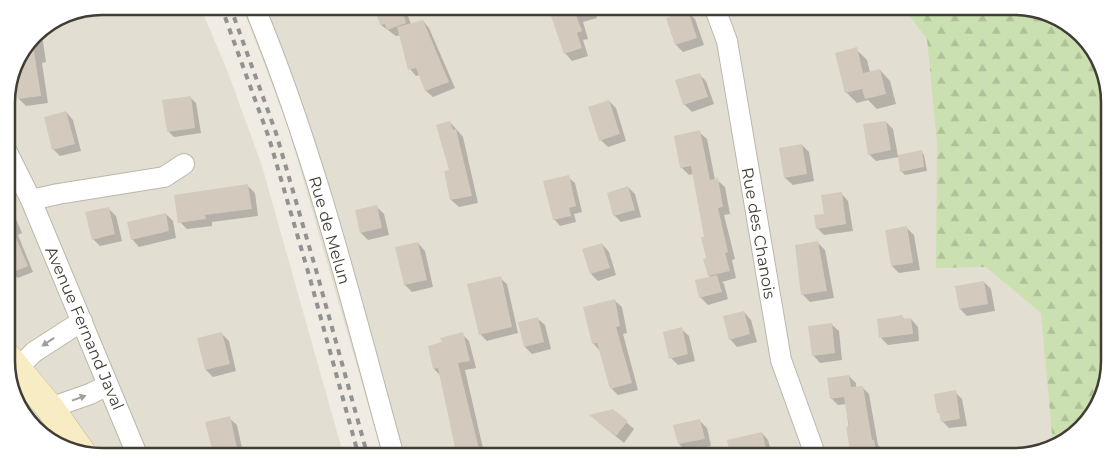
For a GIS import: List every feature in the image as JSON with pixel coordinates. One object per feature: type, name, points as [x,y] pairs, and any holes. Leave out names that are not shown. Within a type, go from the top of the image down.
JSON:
[{"type":"main road","points":[[15,366],[50,408],[75,443]]},
{"type":"street","name":"Rue de Melun","points":[[258,15],[300,128],[336,246],[392,448]]},
{"type":"street","name":"Rue des Chanois","points":[[717,15],[727,41],[781,360],[813,448]]},
{"type":"street","points":[[31,200],[164,177],[184,164]]},
{"type":"street","name":"Avenue Fernand Javal","points":[[15,168],[31,200],[134,448]]},
{"type":"street","points":[[15,362],[82,321]]},
{"type":"street","points":[[50,408],[90,394],[108,385]]},
{"type":"shaded area","points":[[102,15],[204,15],[227,70],[262,166],[341,448],[102,448],[68,441],[40,423],[22,395],[18,384],[15,361],[15,96],[18,79],[24,63],[33,49],[45,36],[58,27],[85,17]]},
{"type":"shaded area","points":[[245,15],[1014,15],[1048,22],[1067,33],[1083,49],[1094,68],[1100,90],[1101,361],[1094,395],[1083,414],[1067,430],[1042,443],[1020,448],[380,448],[288,127]]},
{"type":"green space","points":[[909,15],[1014,15],[1031,17],[1058,27],[1076,40],[1089,58],[1098,79],[1101,102],[1101,361],[1099,378],[1094,395],[1083,414],[1076,423],[1052,438],[1041,313],[986,267],[936,268],[937,143],[927,39]]},
{"type":"building","points":[[377,15],[404,15],[406,23],[387,30],[385,24],[380,25]]},
{"type":"building","points":[[551,15],[576,15],[582,31],[577,33],[582,48],[564,54]]},
{"type":"building","points":[[674,15],[690,15],[697,38],[675,45],[666,18]]},
{"type":"building","points":[[423,20],[449,82],[425,91],[416,68],[408,70],[397,27]]},
{"type":"building","points":[[857,47],[863,73],[880,69],[886,94],[865,99],[862,89],[845,93],[835,53]]},
{"type":"building","points":[[34,48],[41,96],[18,99],[16,91],[18,79],[24,63]]},
{"type":"building","points":[[700,73],[708,97],[683,105],[675,80]]},
{"type":"building","points":[[191,96],[195,128],[167,132],[162,100]]},
{"type":"building","points":[[609,100],[620,134],[599,141],[588,107]]},
{"type":"building","points":[[66,111],[75,144],[52,150],[44,117]]},
{"type":"building","points":[[450,121],[453,130],[456,129],[472,196],[450,200],[444,171],[449,170],[436,125]]},
{"type":"building","points":[[886,121],[891,150],[868,155],[863,124]]},
{"type":"building","points":[[700,130],[710,180],[718,178],[723,207],[718,208],[728,252],[725,253],[730,271],[708,276],[703,259],[706,258],[701,237],[704,237],[691,166],[680,168],[674,136]]},
{"type":"building","points":[[802,144],[807,174],[784,178],[779,148]]},
{"type":"building","points":[[922,150],[924,167],[900,172],[898,155]]},
{"type":"building","points":[[569,175],[576,206],[569,208],[571,216],[553,220],[543,181]]},
{"type":"building","points":[[248,184],[252,209],[205,215],[206,219],[178,223],[174,195]]},
{"type":"building","points":[[628,186],[635,210],[613,216],[607,193]]},
{"type":"building","points":[[842,192],[846,224],[816,229],[814,215],[824,214],[821,195]]},
{"type":"building","points":[[377,205],[382,228],[360,233],[355,210]]},
{"type":"building","points":[[109,207],[115,234],[92,240],[85,212]]},
{"type":"building","points":[[166,213],[169,231],[131,240],[127,222]]},
{"type":"building","points":[[907,226],[913,263],[891,266],[885,230]]},
{"type":"building","points":[[15,236],[28,266],[15,271]]},
{"type":"building","points":[[818,241],[827,291],[801,295],[795,245]]},
{"type":"building","points":[[418,242],[427,280],[404,285],[395,247]]},
{"type":"building","points":[[602,243],[610,268],[590,274],[582,249]]},
{"type":"building","points":[[717,275],[722,292],[699,298],[695,280]]},
{"type":"building","points":[[501,276],[512,327],[479,335],[467,284]]},
{"type":"building","points":[[984,281],[988,304],[959,309],[955,286]]},
{"type":"building","points":[[615,299],[620,326],[616,327],[632,383],[610,389],[597,343],[592,344],[583,307]]},
{"type":"building","points":[[744,311],[750,334],[729,340],[723,316]]},
{"type":"building","points":[[903,315],[903,319],[911,318],[913,334],[879,338],[877,319]]},
{"type":"building","points":[[538,317],[544,342],[524,347],[518,322]]},
{"type":"building","points":[[832,323],[835,353],[812,356],[808,326]]},
{"type":"building","points":[[682,327],[688,354],[669,359],[663,332]]},
{"type":"building","points":[[222,332],[230,364],[205,370],[197,338]]},
{"type":"building","points":[[463,332],[470,361],[458,363],[479,448],[455,448],[438,368],[433,369],[428,346],[442,342],[440,338]]},
{"type":"building","points":[[849,375],[851,387],[863,386],[872,440],[874,440],[875,448],[850,448],[846,427],[849,426],[844,397],[830,399],[827,378]]},
{"type":"building","points":[[956,390],[960,419],[941,422],[939,413],[937,413],[934,394]]},
{"type":"building","points":[[613,409],[628,421],[616,436],[589,415]]},
{"type":"building","points":[[230,416],[237,448],[212,448],[205,422]]},
{"type":"building","points":[[700,419],[705,439],[678,444],[673,425]]},
{"type":"building","points":[[762,432],[766,448],[729,448],[727,440]]},
{"type":"railway","points":[[224,15],[269,138],[357,448]]},
{"type":"railway","points":[[233,15],[276,133],[365,448]]}]
